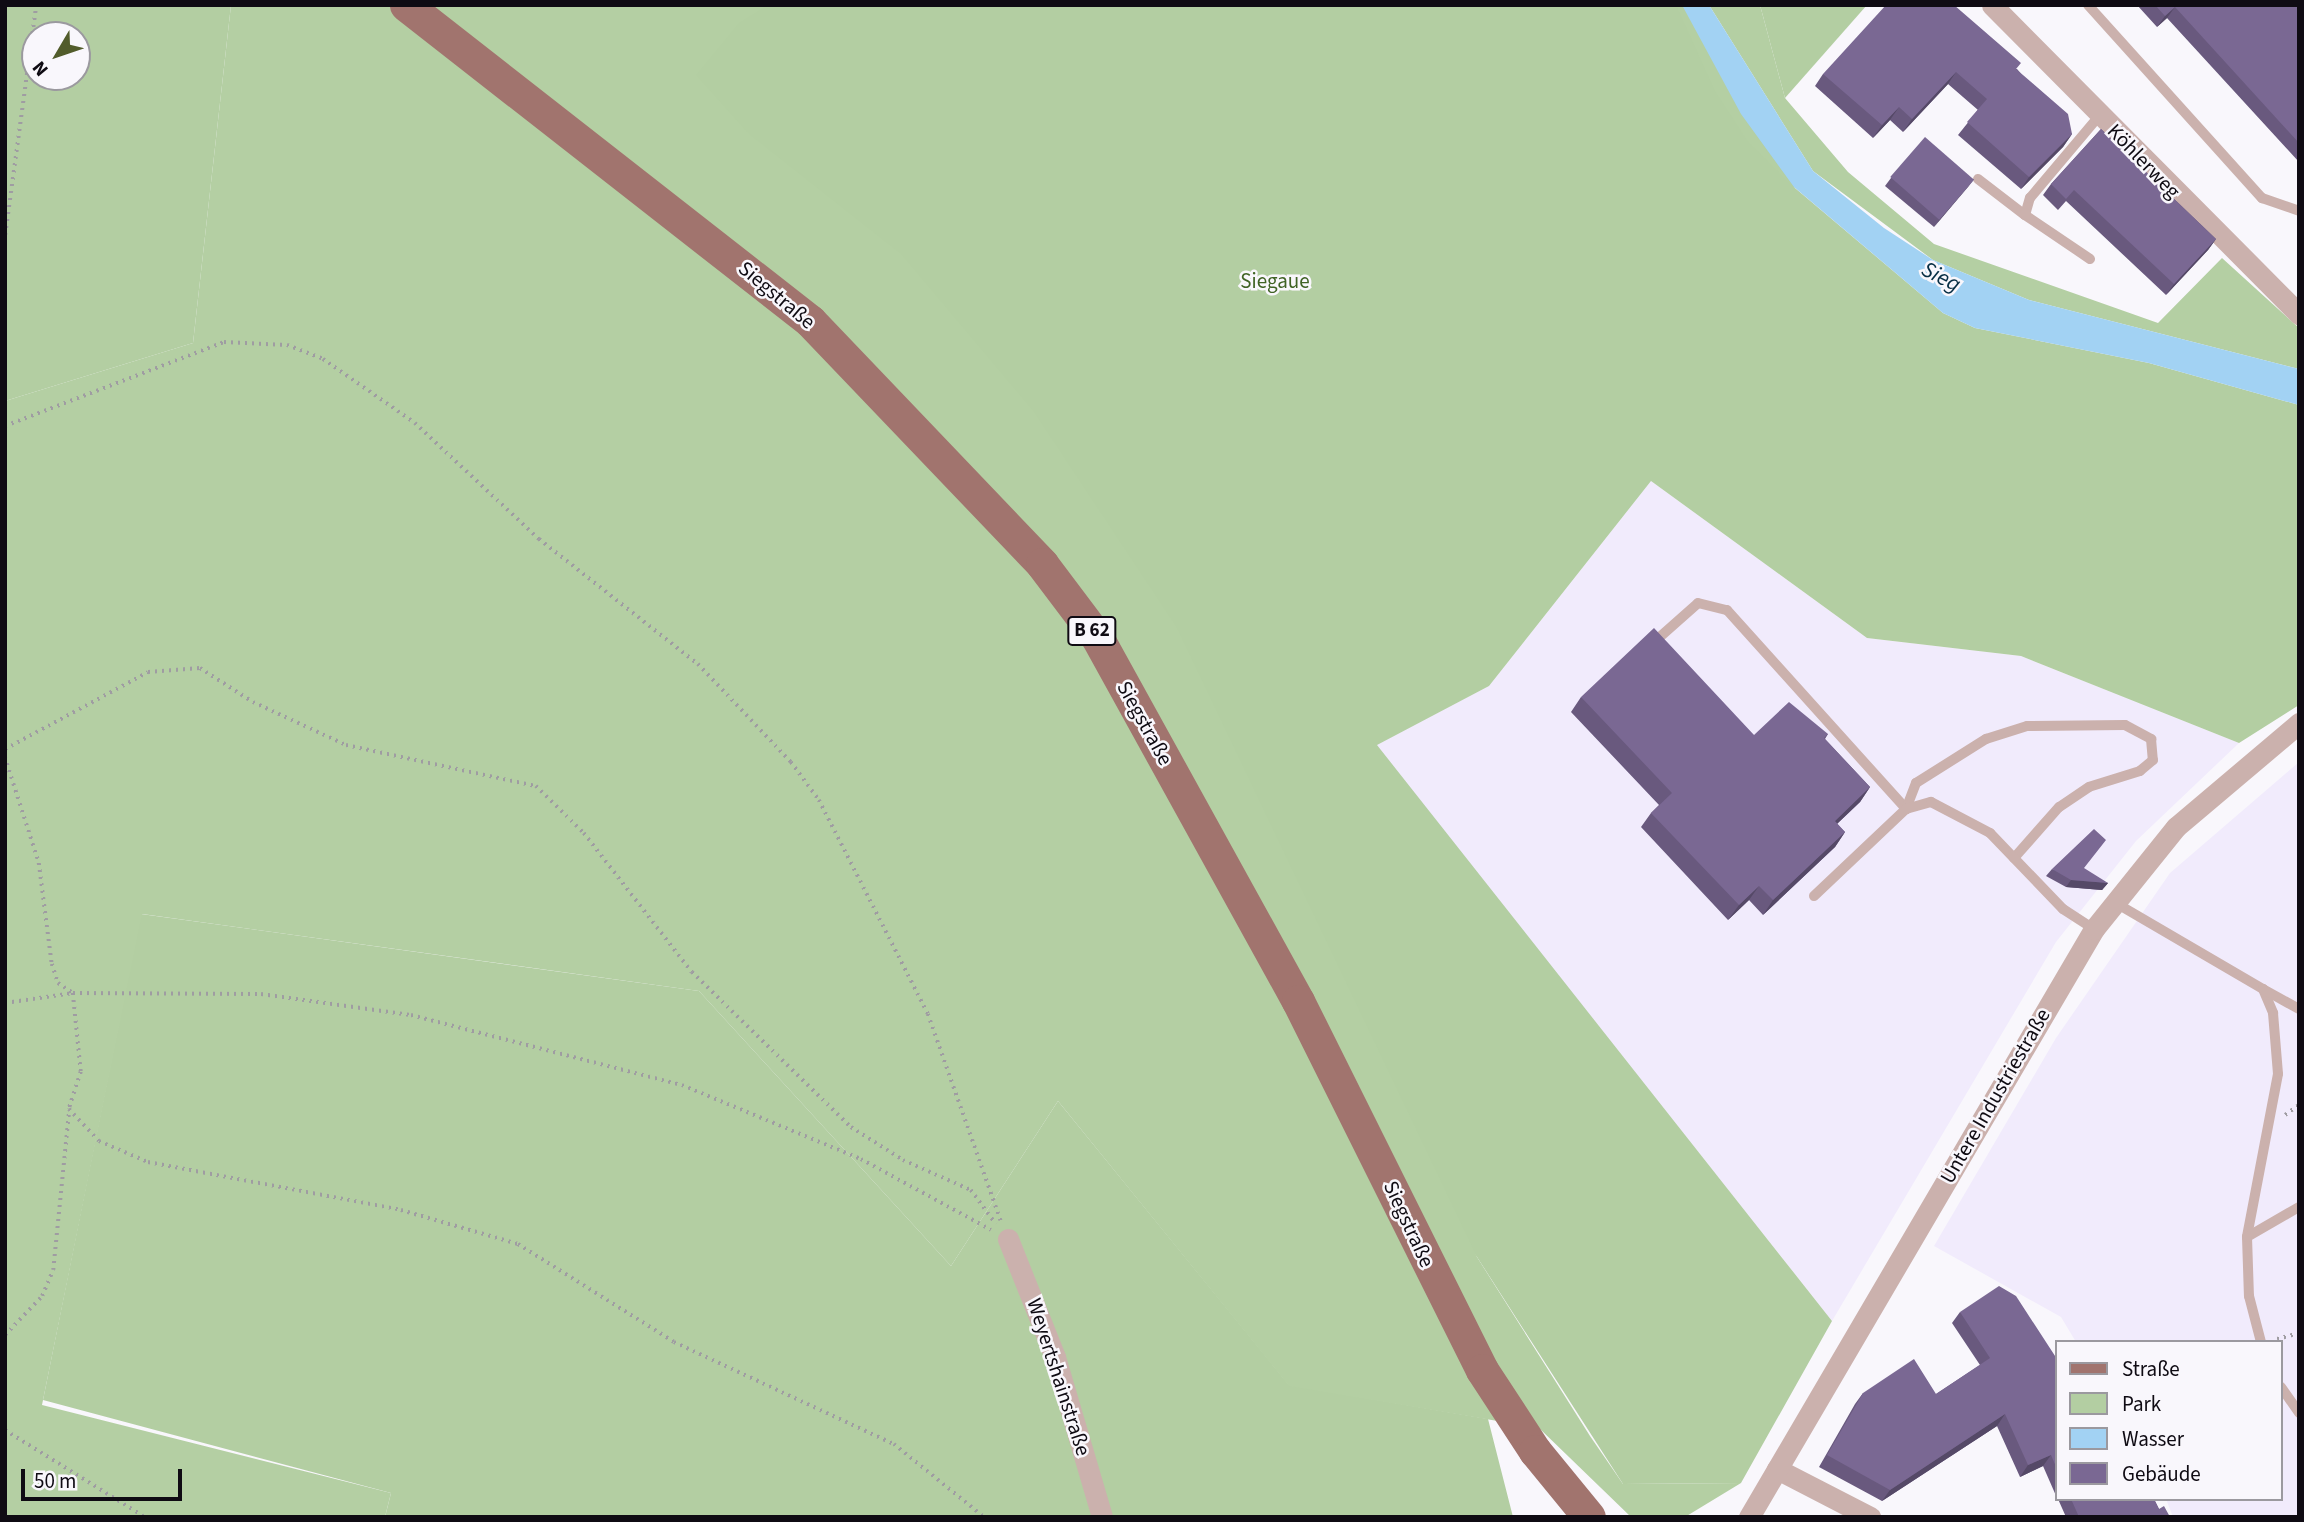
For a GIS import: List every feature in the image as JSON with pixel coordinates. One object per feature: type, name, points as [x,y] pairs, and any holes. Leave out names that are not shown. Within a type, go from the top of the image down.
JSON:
[{"type":"main road","name":"Siegstraße","points":[[406,5],[810,321],[1042,564],[1097,638],[1298,1001],[1482,1370],[1535,1451],[1589,1517]]},
{"type":"street","name":"Köhlerweg","points":[[1992,5],[2299,314]]},
{"type":"street","name":"Untere Industriestraße","points":[[1749,1517],[2094,929],[2113,902],[2176,827],[2299,723]]},
{"type":"street","name":"Weyertshainstraße","points":[[1008,1239],[1055,1357],[1102,1517]]},
{"type":"street","points":[[1777,1469],[1870,1517]]},
{"type":"lane","points":[[2088,5],[2262,198],[2299,211]]},
{"type":"lane","points":[[2025,215],[2030,198],[2100,115]]},
{"type":"lane","points":[[1978,179],[2090,259]]},
{"type":"lane","points":[[1653,643],[1698,603],[1727,610],[1906,809]]},
{"type":"lane","points":[[1814,896],[1906,809],[1916,783],[1986,739],[2027,726],[2125,726],[2151,739],[2155,749],[2147,765],[2089,787],[2059,807],[2014,858]]},
{"type":"lane","points":[[1906,809],[1931,802],[1959,813],[2014,858],[2063,909],[2094,929]]},
{"type":"lane","points":[[2113,902],[2299,1009]]},
{"type":"lane","points":[[2260,1340],[2249,1296],[2247,1237],[2280,1055],[2263,989]]},
{"type":"lane","points":[[2247,1237],[2299,1207]]},
{"type":"lane","points":[[2294,1399],[2299,1413]]},
{"type":"path","points":[[5,235],[36,5]]},
{"type":"path","points":[[5,426],[195,351],[224,342],[261,343],[323,359],[455,455],[539,539],[698,664],[751,715],[819,800],[928,1014],[1008,1239]]},
{"type":"path","points":[[5,749],[148,672],[200,668],[346,745],[536,786],[584,833],[692,972],[851,1127],[903,1160],[971,1190],[1008,1239]]},
{"type":"path","points":[[5,757],[39,863],[52,964],[58,983],[73,993],[82,1072],[69,1109],[53,1270],[42,1296],[5,1335]]},
{"type":"path","points":[[5,1003],[73,993],[261,994],[353,1005],[682,1085],[862,1159],[1008,1239]]},
{"type":"path","points":[[69,1109],[99,1142],[148,1162],[401,1210],[518,1244],[674,1342],[894,1444],[984,1517]]},
{"type":"path","points":[[2275,1340],[2299,1332]]},
{"type":"path","points":[[5,1430],[145,1517]]},
{"type":"shaded area","points":[[1651,481],[1867,638],[2021,656],[2239,743],[2136,841],[2056,942],[1832,1321],[1376,745],[1489,686]]},
{"type":"shaded area","points":[[2299,762],[2299,1517],[2173,1517],[2167,1501],[2283,1501],[2283,1340],[2075,1340],[2061,1317],[1934,1246],[2056,1038],[2170,873]]},
{"type":"green space","points":[[5,5],[231,5],[193,343],[5,401]]},
{"type":"green space","points":[[231,5],[768,5],[739,23],[696,75],[749,134],[901,254],[1034,412],[1177,628],[1477,1257],[1590,1436],[1623,1484],[1741,1483],[1685,1517],[1631,1517],[1539,1428],[1289,1386],[1058,1101],[951,1266],[699,991],[142,914],[42,1405],[391,1493],[385,1517],[5,1517],[5,401],[193,343]]},
{"type":"green space","name":"Siegaue","points":[[539,5],[1709,5],[1795,188],[1943,313],[1975,328],[2149,363],[2299,405],[2299,705],[2239,743],[2021,656],[1867,638],[1651,481],[1489,686],[1377,745],[1832,1321],[1741,1483],[1623,1484],[1477,1257]]},
{"type":"green space","points":[[1676,5],[1683,5],[1741,114],[1793,187],[1747,140],[1715,91]]},
{"type":"green space","points":[[1709,5],[1760,5],[1785,98],[1848,172],[1934,244],[2158,323],[2222,258],[2299,328],[2299,369],[2029,300],[1933,260],[1813,171]]},
{"type":"green space","points":[[1760,5],[1867,5],[1785,98]]},
{"type":"green space","points":[[141,914],[699,991],[951,1266],[1058,1101],[1289,1385],[1488,1419],[1513,1517],[385,1517],[391,1493],[43,1400]]},
{"type":"water","name":"Sieg","points":[[1682,5],[1709,5],[1813,171],[1884,228],[1933,260],[2029,300],[2299,369],[2299,405],[2149,363],[1975,328],[1943,313],[1794,187],[1741,114]]},
{"type":"building","points":[[1886,5],[1954,5],[2021,63],[2016,69],[2068,114],[2072,134],[2029,177],[1967,122],[1987,99],[1956,72],[1912,119],[1899,107],[1882,125],[1823,74]]},
{"type":"building","points":[[2155,5],[2299,5],[2299,143],[2175,7],[2165,16]]},
{"type":"building","points":[[2101,129],[2216,239],[2174,284],[2074,190],[2066,199],[2051,184]]},
{"type":"building","points":[[1925,137],[1974,180],[1939,220],[1890,177]]},
{"type":"building","points":[[1654,628],[1754,735],[1789,702],[1828,734],[1824,738],[1870,787],[1835,821],[1845,832],[1773,900],[1759,886],[1739,905],[1651,813],[1672,793],[1581,697]]},
{"type":"building","points":[[2094,829],[2106,840],[2084,868],[2108,883],[2071,880],[2052,869]]},
{"type":"building","points":[[1999,1286],[2016,1296],[2056,1357],[2056,1467],[2051,1455],[2028,1465],[2005,1414],[1890,1490],[1827,1455],[1863,1393],[1914,1359],[1936,1394],[1990,1358],[1960,1312]]},
{"type":"building","points":[[2072,1501],[2155,1501],[2159,1509],[2164,1506],[2170,1517],[2079,1517]]}]
